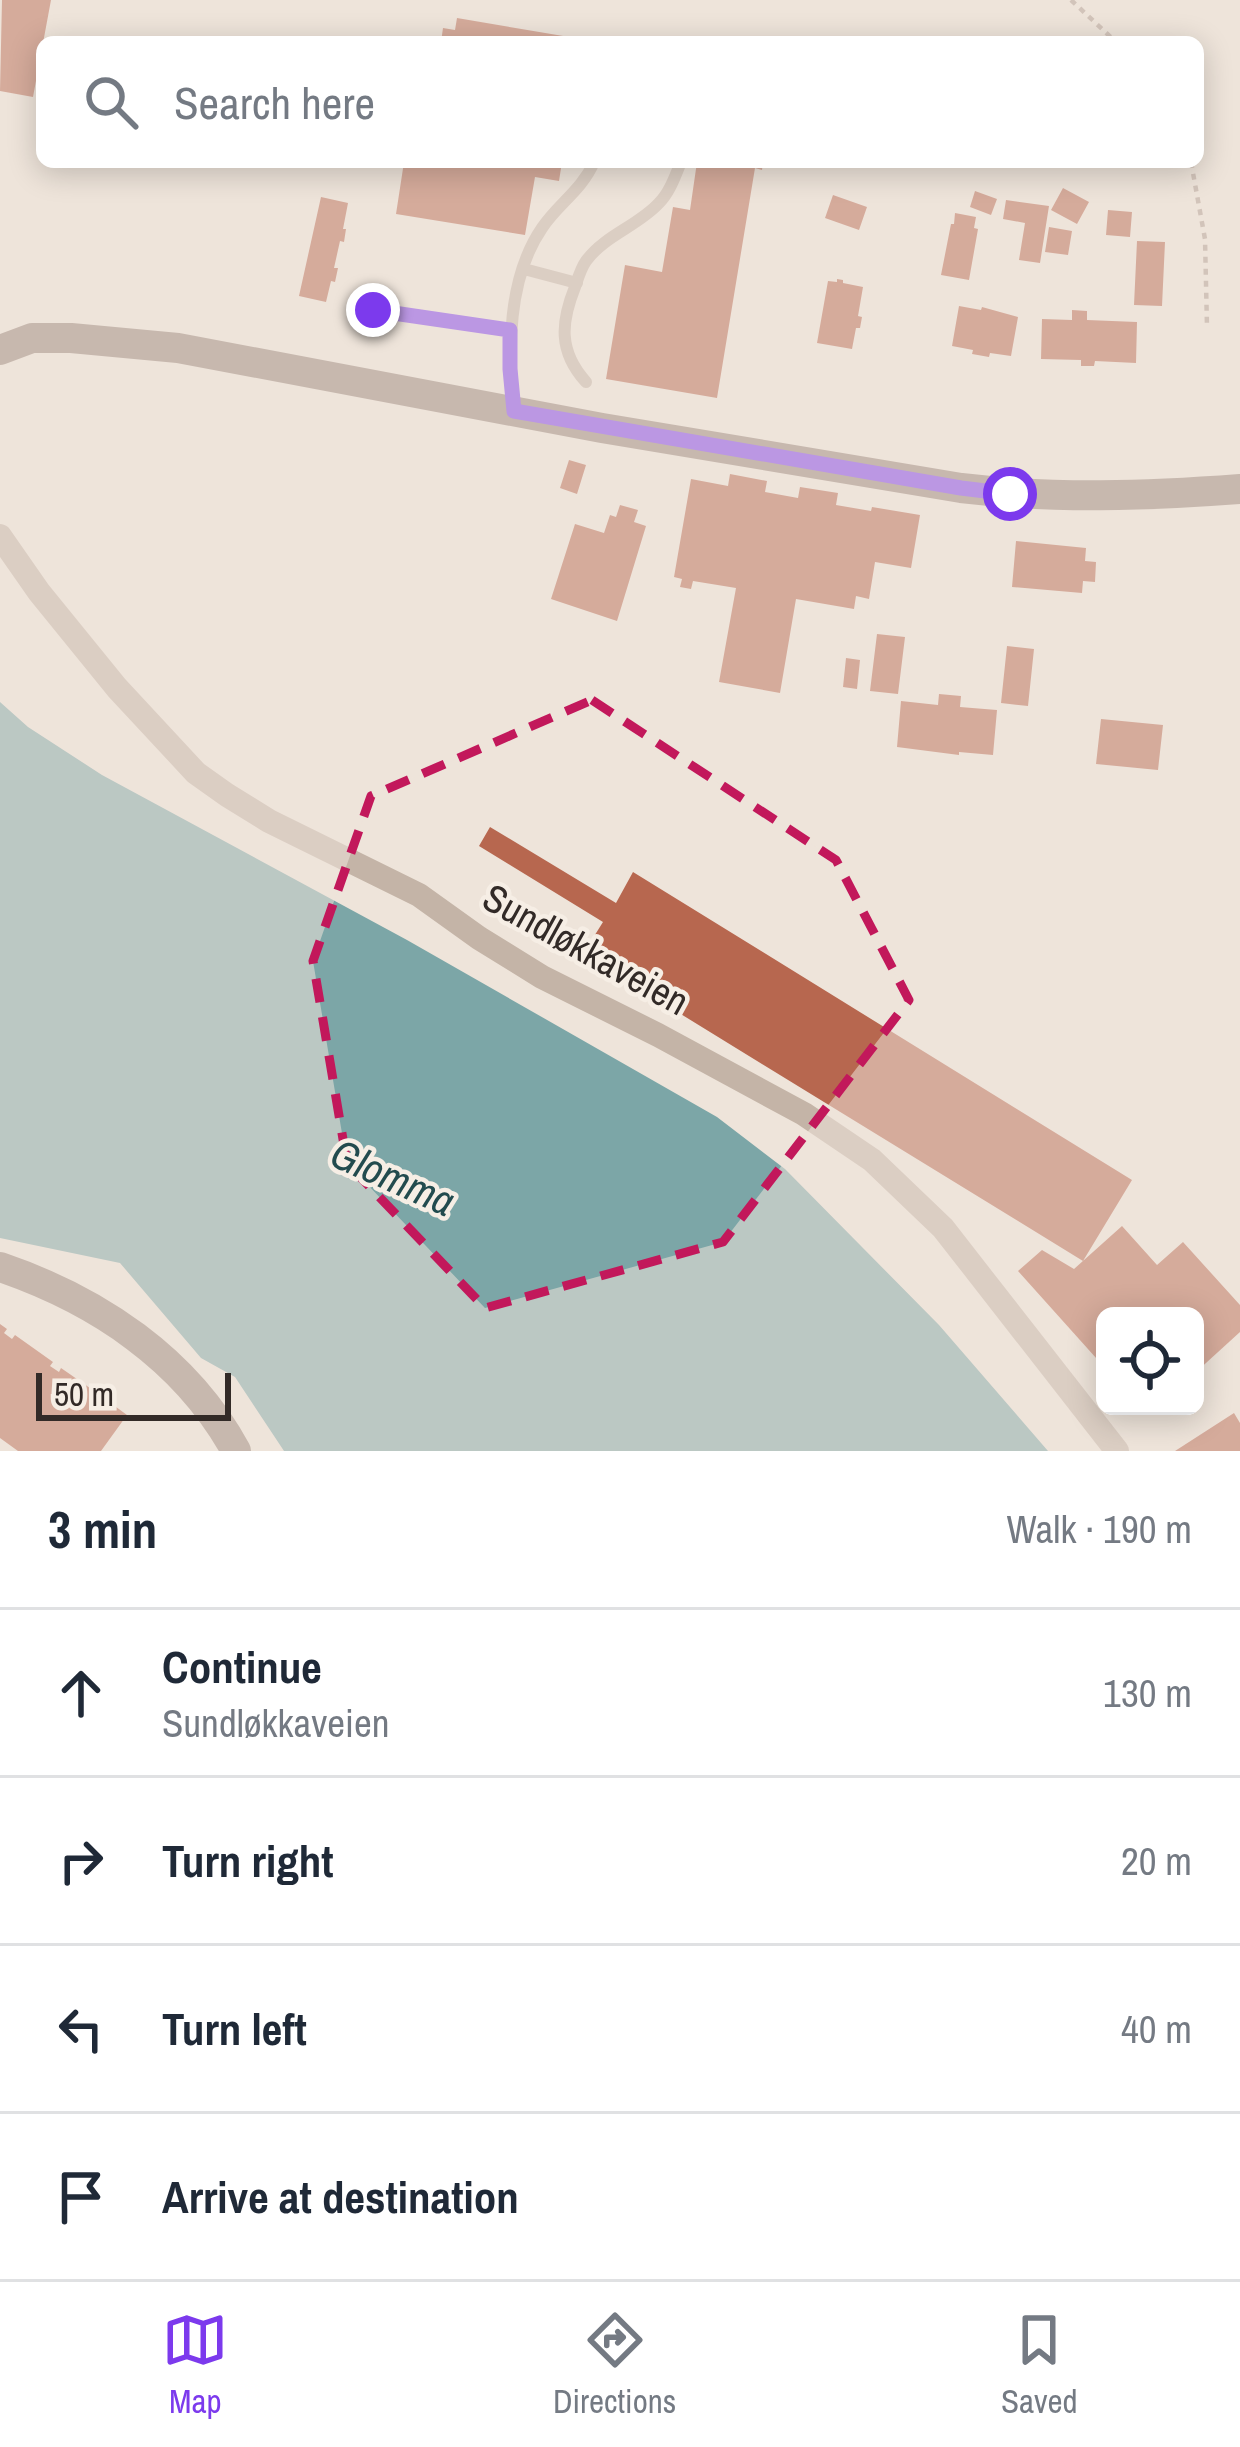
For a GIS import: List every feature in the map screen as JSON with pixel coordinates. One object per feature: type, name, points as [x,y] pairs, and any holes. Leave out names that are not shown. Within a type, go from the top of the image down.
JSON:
[{"type":"main road","points":[[0,350],[32,338],[178,348],[514,411],[1010,494],[1089,497],[1240,489]]},
{"type":"main road","points":[[0,1268],[65,1292],[139,1340],[190,1387],[236,1451]]},
{"type":"street","name":"Sundløkkaveien","points":[[0,536],[118,688],[196,772],[227,795],[269,821],[419,895],[542,976],[804,1114],[872,1160],[943,1228],[1117,1451]]},
{"type":"lane","points":[[514,411],[510,330],[524,269],[538,232],[581,186],[591,168]]},
{"type":"lane","points":[[586,382],[566,348],[565,313],[584,262],[661,201],[678,168]]},
{"type":"lane","points":[[524,269],[577,283]]},
{"type":"lane","points":[[373,310],[510,330]]},
{"type":"path","points":[[1071,0],[1110,36]]},
{"type":"path","points":[[1192,168],[1205,239],[1207,327]]},
{"type":"highlighted area","points":[[592,700],[836,860],[909,1000],[723,1242],[485,1308],[347,1163],[313,961],[371,796]]},
{"type":"water","name":"Glomma","points":[[0,702],[28,727],[102,775],[407,940],[717,1117],[785,1169],[939,1325],[1048,1451],[284,1451],[235,1377],[201,1358],[120,1263],[0,1238]]},
{"type":"building","points":[[2,0],[51,0],[44,36],[36,36],[33,97],[0,91]]},
{"type":"building","points":[[457,18],[563,36],[442,36],[443,28],[455,30]]},
{"type":"building","points":[[403,168],[561,168],[559,181],[535,177],[525,235],[396,214]]},
{"type":"building","points":[[696,168],[755,168],[717,398],[606,379],[625,265],[662,272],[673,207],[690,210]]},
{"type":"building","points":[[1063,188],[1089,202],[1077,224],[1051,210]]},
{"type":"building","points":[[975,191],[997,199],[991,215],[970,207]]},
{"type":"building","points":[[833,195],[867,207],[859,230],[825,218]]},
{"type":"building","points":[[321,197],[348,203],[344,242],[340,241],[335,282],[331,281],[326,302],[299,296]]},
{"type":"building","points":[[1006,200],[1049,206],[1040,263],[1019,260],[1025,223],[1003,219]]},
{"type":"building","points":[[1108,210],[1132,212],[1130,237],[1106,235]]},
{"type":"building","points":[[955,213],[976,217],[969,280],[941,275]]},
{"type":"building","points":[[1049,227],[1072,231],[1068,255],[1045,252]]},
{"type":"building","points":[[1137,241],[1165,242],[1162,306],[1134,305]]},
{"type":"building","points":[[828,281],[863,287],[858,316],[862,317],[852,349],[817,343]]},
{"type":"building","points":[[959,306],[1018,317],[1011,356],[990,353],[989,357],[952,346]]},
{"type":"building","points":[[1072,310],[1087,311],[1087,320],[1137,322],[1136,363],[1095,361],[1094,366],[1081,366],[1081,360],[1041,359],[1042,319],[1072,320]]},
{"type":"building","points":[[569,460],[586,465],[577,494],[560,488]]},
{"type":"building","points":[[730,474],[767,481],[765,492],[798,498],[800,487],[838,493],[836,505],[920,515],[911,568],[875,562],[869,599],[856,596],[854,609],[796,599],[780,693],[719,682],[736,588],[693,581],[691,589],[680,587],[682,579],[674,577],[691,479],[728,486]]},
{"type":"building","points":[[620,505],[638,510],[634,522],[646,526],[617,621],[551,599],[575,524],[604,533],[610,515],[616,517]]},
{"type":"building","points":[[1016,541],[1086,548],[1085,561],[1096,562],[1095,582],[1083,581],[1082,593],[1012,587]]},
{"type":"building","points":[[877,634],[905,637],[898,694],[870,691]]},
{"type":"building","points":[[1007,646],[1034,649],[1028,706],[1001,703]]},
{"type":"building","points":[[846,658],[860,660],[857,689],[843,687]]},
{"type":"building","points":[[939,694],[961,696],[960,707],[997,710],[993,755],[897,747],[901,701],[938,705]]},
{"type":"building","points":[[1101,719],[1163,725],[1158,770],[1096,764]]},
{"type":"building","points":[[490,827],[616,903],[633,872],[1132,1180],[1083,1261],[583,954],[603,922],[479,846]]},
{"type":"building","points":[[1122,1226],[1157,1265],[1183,1242],[1240,1305],[1240,1332],[1204,1365],[1204,1307],[1096,1307],[1096,1358],[1018,1271],[1042,1250],[1074,1269]]},
{"type":"building","points":[[0,1324],[12,1339],[15,1335],[53,1362],[50,1366],[59,1372],[61,1368],[100,1395],[97,1399],[105,1405],[108,1401],[127,1415],[101,1451],[18,1451],[0,1438]]},
{"type":"building","points":[[1234,1413],[1240,1423],[1240,1451],[1175,1451]]},
{"type":"route","points":[[373,310],[510,330],[514,411],[1010,494]]}]
